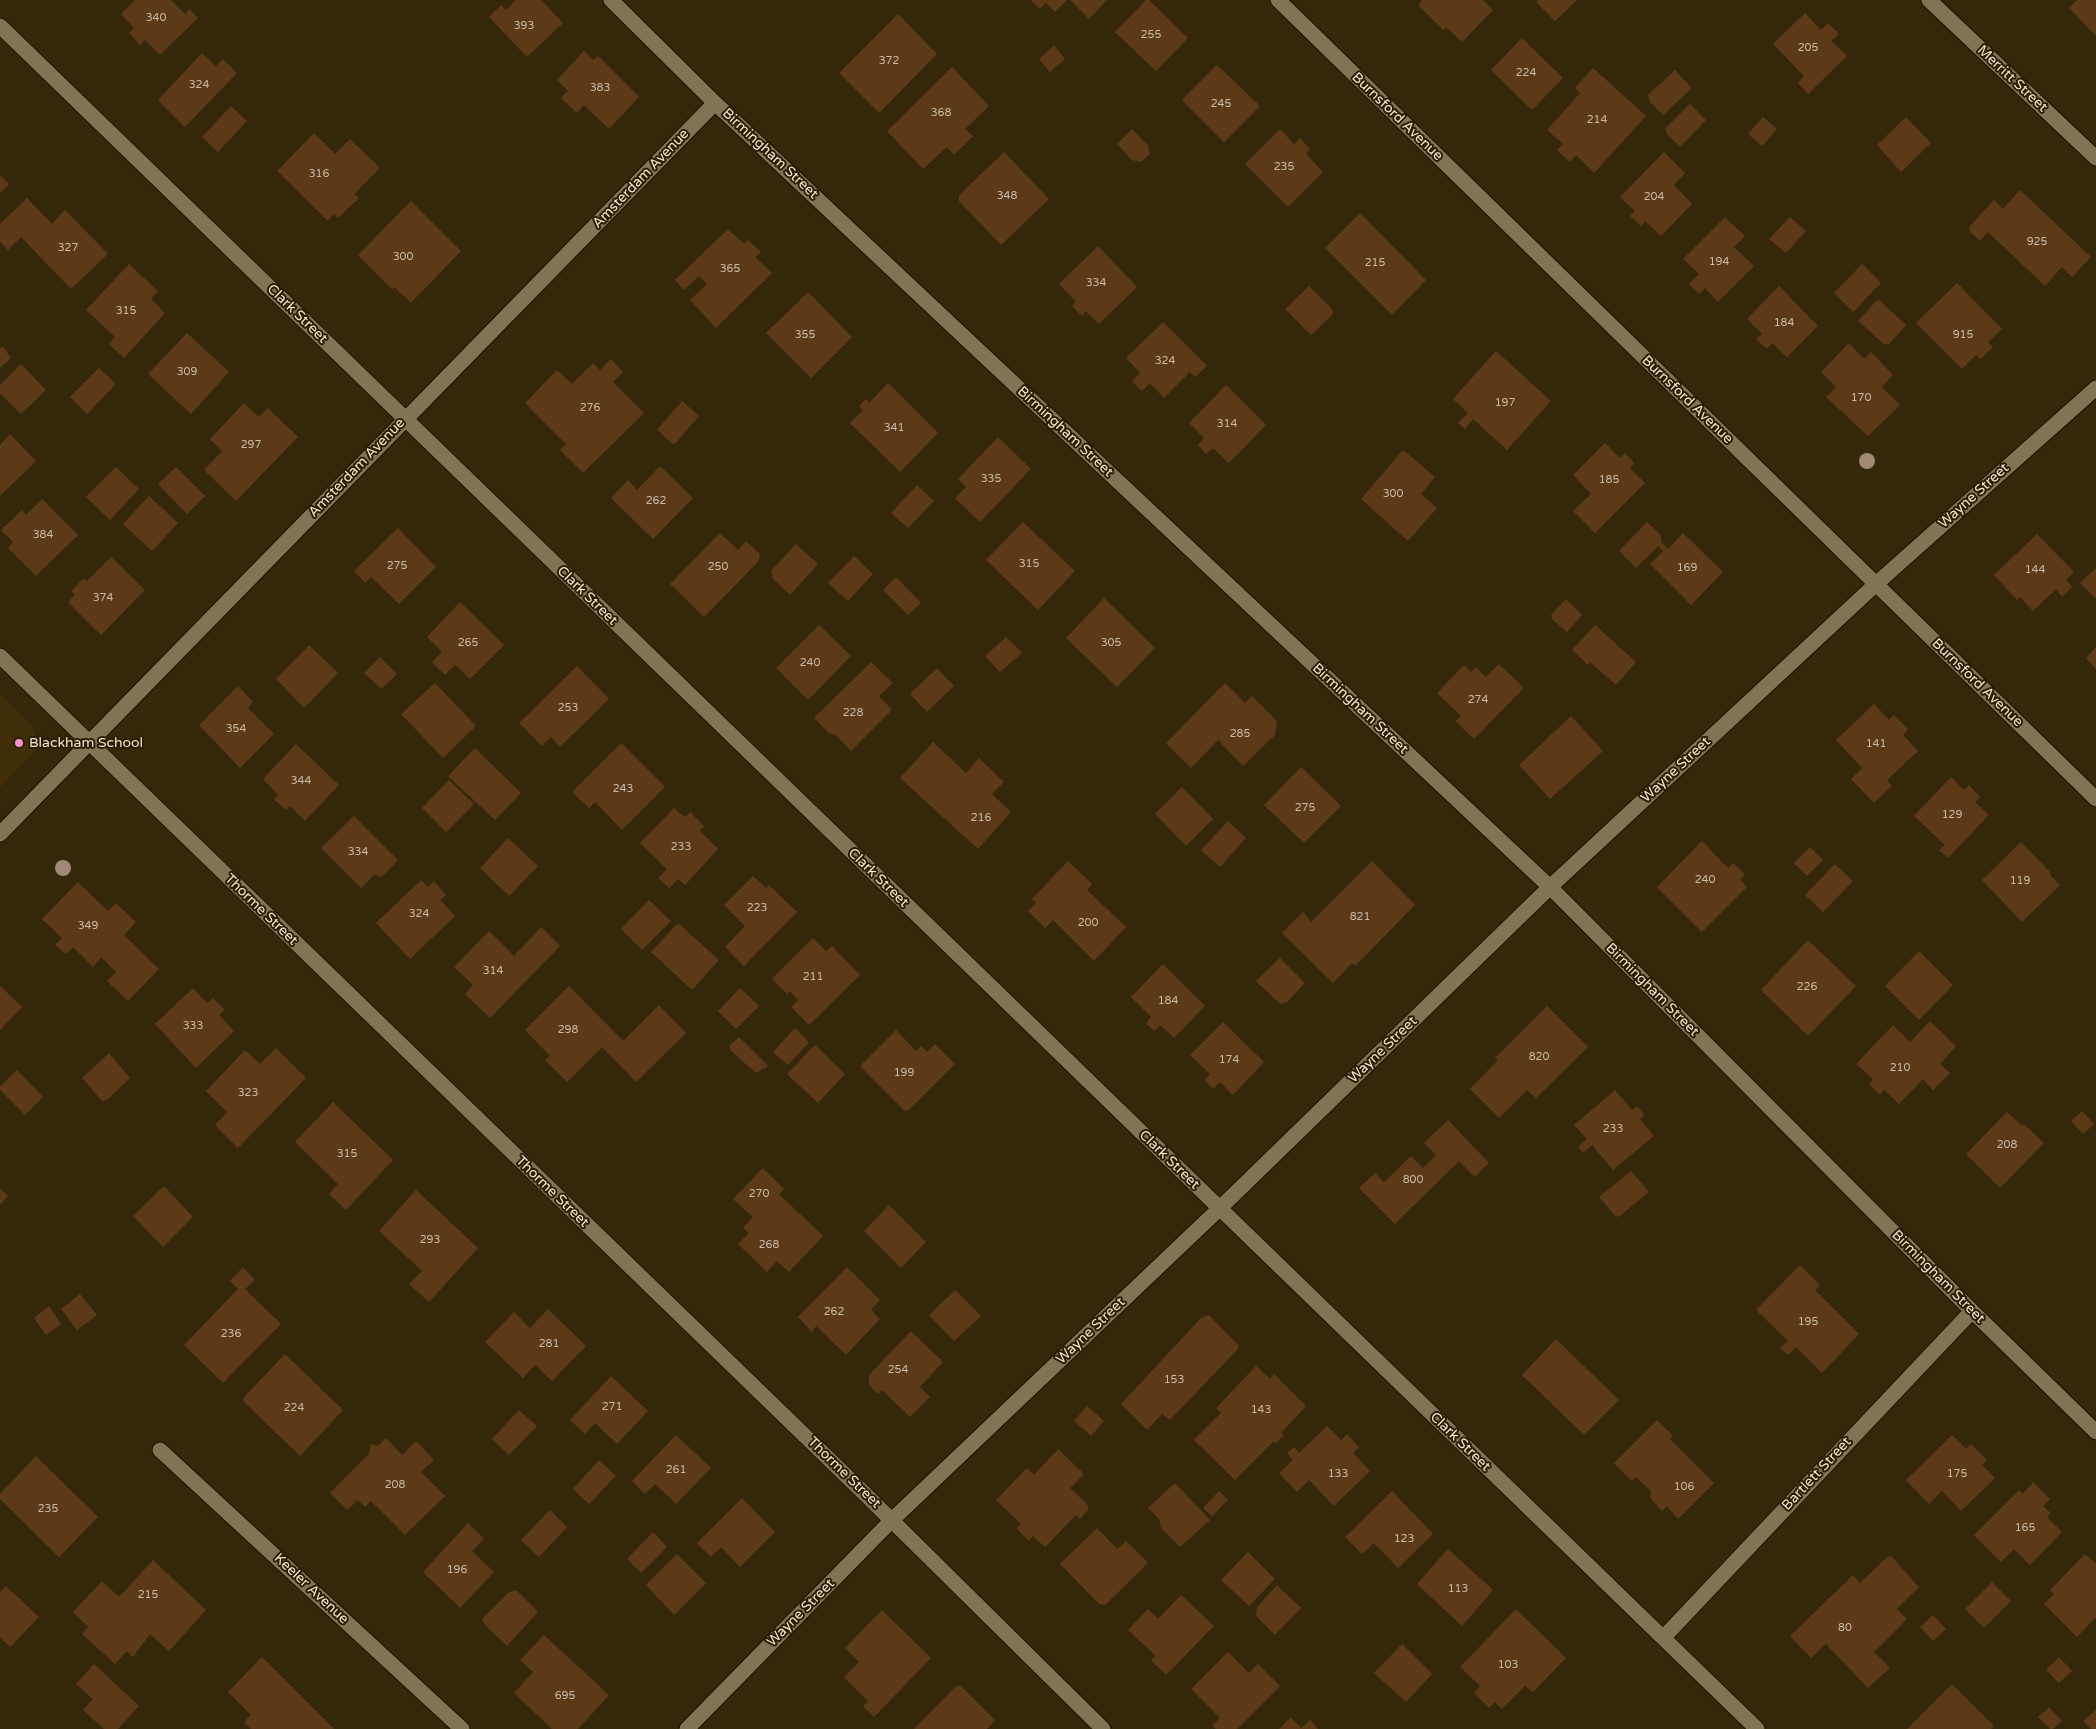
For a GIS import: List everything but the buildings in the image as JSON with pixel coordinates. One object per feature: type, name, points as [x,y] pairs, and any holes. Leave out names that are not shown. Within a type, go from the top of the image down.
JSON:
[{"type":"street","name":"Birmingham Street","points":[[611,0],[715,103],[1550,887],[1972,1311],[2096,1432]]},
{"type":"street","name":"Burnsford Avenue","points":[[1278,0],[2096,799]]},
{"type":"street","name":"Merritt Street","points":[[1929,0],[2096,158]]},
{"type":"street","name":"Clark Street","points":[[0,26],[1757,1729]]},
{"type":"street","name":"Amsterdam Avenue","points":[[0,834],[715,103]]},
{"type":"street","name":"Wayne Street","points":[[687,1729],[892,1520],[1219,1209],[1550,887],[1876,584],[2096,388]]},
{"type":"street","name":"Thorme Street","points":[[0,656],[892,1520],[1103,1729]]},
{"type":"street","name":"Bartlett Street","points":[[1663,1638],[1972,1311]]},
{"type":"street","name":"Keeler Avenue","points":[[160,1450],[462,1729]]},
{"type":"shaded area","name":"Blackham School","points":[[0,694],[32,726],[38,739],[38,746],[0,787]]},
{"type":"place","name":"Blackham School","points":[[19,743]]}]
